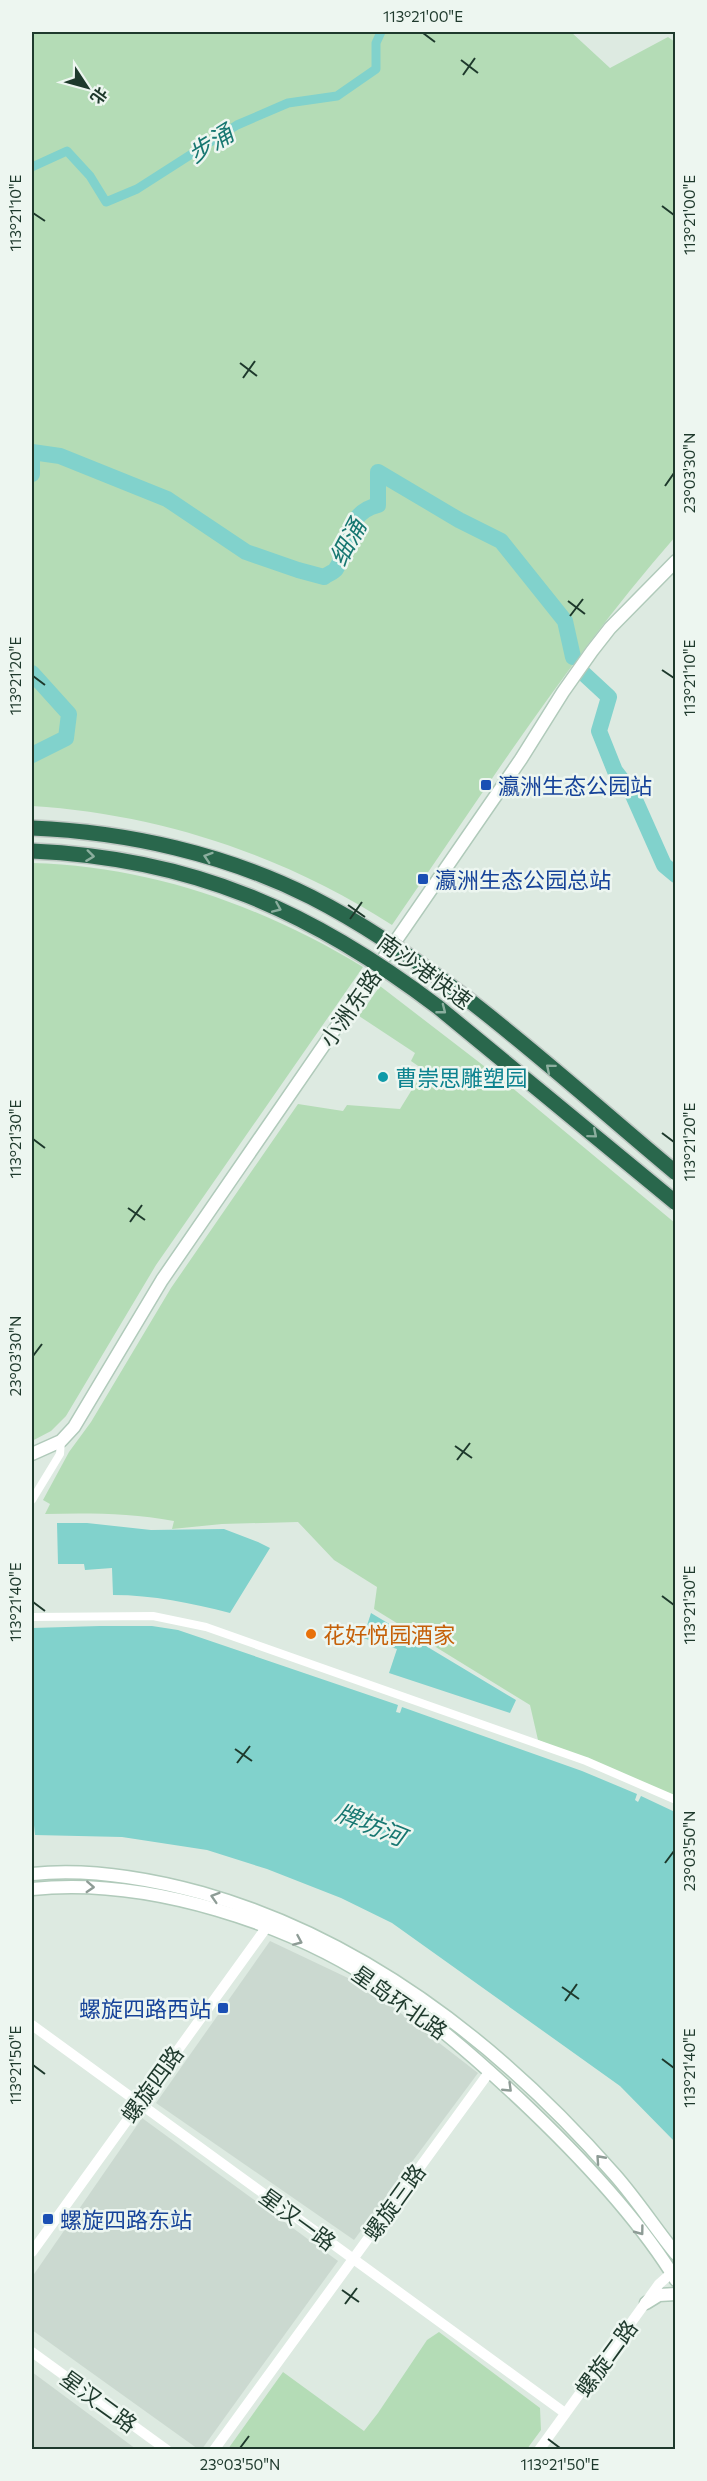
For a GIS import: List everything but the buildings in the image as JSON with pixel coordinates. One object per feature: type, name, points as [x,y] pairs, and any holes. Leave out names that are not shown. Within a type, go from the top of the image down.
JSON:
[{"type":"highway","name":"南沙港快速","points":[[32,828],[111,835],[171,847],[237,867],[311,897],[366,929],[437,977],[501,1027],[675,1173]]},
{"type":"highway","name":"南沙港快速","points":[[32,851],[123,860],[179,873],[244,894],[288,912],[337,937],[404,981],[438,1007],[675,1203]]},
{"type":"main road","name":"小洲东路","points":[[32,1454],[60,1442],[80,1419],[162,1281],[521,759],[574,675],[610,628],[675,561]]},
{"type":"main road","name":"星岛环北路","points":[[32,1875],[70,1872],[139,1879],[190,1890],[268,1922],[386,1988],[490,2071],[574,2153],[674,2274]]},
{"type":"main road","name":"星岛环北路","points":[[32,1889],[82,1886],[133,1891],[298,1927],[369,1963],[431,2006],[527,2085],[575,2131],[636,2201],[675,2254]]},
{"type":"main road","points":[[646,2303],[659,2295],[675,2294]]},
{"type":"street","points":[[32,1500],[58,1458],[61,1451],[60,1442]]},
{"type":"street","points":[[32,1617],[153,1616],[206,1627],[570,1755],[675,1800]]},
{"type":"street","name":"螺旋四路","points":[[32,2252],[268,1922]]},
{"type":"street","name":"星汉一路","points":[[32,2025],[566,2413]]},
{"type":"street","name":"螺旋三路","points":[[214,2450],[490,2071]]},
{"type":"street","name":"螺旋二路","points":[[539,2450],[646,2303],[674,2274]]},
{"type":"street","name":"星汉二路","points":[[32,2352],[166,2450]]},
{"type":"shaded area","points":[[270,1941],[367,1987],[478,2073],[354,2240],[156,2103]]},
{"type":"shaded area","points":[[142,2118],[338,2261],[202,2449],[198,2449],[32,2330],[32,2277]]},
{"type":"shaded area","points":[[32,2372],[136,2449],[32,2449]]},
{"type":"green space","points":[[32,32],[571,32],[610,68],[668,37],[675,42],[675,537],[636,583],[563,678],[392,925],[308,878],[219,842],[127,818],[32,806]]},
{"type":"green space","points":[[32,863],[120,872],[204,893],[285,925],[363,967],[156,1265],[66,1416],[51,1431],[32,1441]]},
{"type":"green space","points":[[380,986],[510,1086],[675,1223],[675,1797],[538,1740],[530,1705],[374,1609],[377,1587],[334,1560],[298,1522],[222,1524],[172,1529],[174,1521],[141,1516],[45,1514],[50,1504],[43,1500],[69,1452],[91,1422],[171,1288],[298,1104],[343,1111],[347,1105],[400,1109],[424,1070],[411,1061],[415,1053],[359,1016]]},
{"type":"green space","points":[[439,2332],[540,2408],[541,2430],[527,2449],[228,2449],[283,2372],[364,2431],[427,2340]]},
{"type":"water","points":[[57,1523],[87,1523],[151,1530],[224,1529],[270,1548],[230,1613],[172,1600],[113,1595],[112,1568],[85,1570],[84,1564],[58,1564]]},
{"type":"water","points":[[371,1613],[516,1700],[510,1713],[389,1673],[397,1649],[363,1638]]},
{"type":"water","name":"牌坊河","points":[[152,1626],[178,1630],[398,1705],[396,1712],[400,1713],[402,1707],[582,1771],[637,1794],[635,1800],[638,1802],[641,1796],[675,1812],[675,2142],[620,2086],[392,1923],[341,1898],[267,1869],[207,1850],[122,1837],[35,1835],[34,1825],[32,1825],[32,1628]]},
{"type":"waterway","name":"步涌","points":[[32,167],[67,151],[90,176],[106,202],[137,189],[237,125],[288,103],[337,96],[376,69],[376,43],[381,32]]},
{"type":"waterway","name":"细涌","points":[[32,452],[60,456],[167,499],[246,552],[324,577],[336,569],[350,531],[359,515],[378,505],[378,472],[459,520],[501,541],[565,621],[573,657]]},
{"type":"waterway","points":[[32,458],[32,474]]},
{"type":"waterway","name":"细涌","points":[[582,672],[609,697],[599,731],[615,771],[632,793],[664,865],[676,875]]},
{"type":"waterway","points":[[32,673],[69,714],[66,738],[32,755]]},
{"type":"place","name":"瀛洲生态公园站","points":[[486,785]]},
{"type":"place","name":"瀛洲生态公园总站","points":[[423,879]]},
{"type":"place","name":"曹崇思雕塑园","points":[[383,1077]]},
{"type":"place","name":"花好悦园酒家","points":[[311,1634]]},
{"type":"place","name":"螺旋四路西站","points":[[223,2008]]},
{"type":"place","name":"螺旋四路东站","points":[[48,2219]]}]
